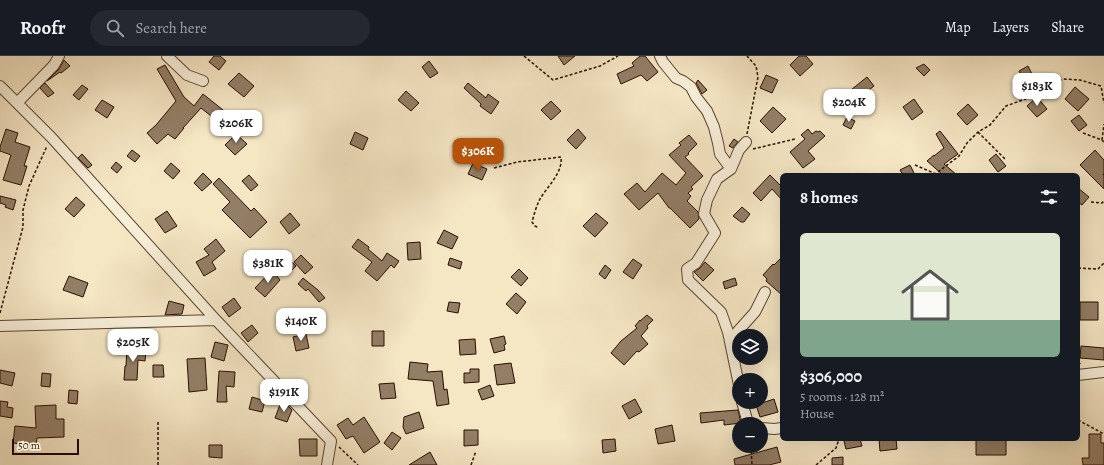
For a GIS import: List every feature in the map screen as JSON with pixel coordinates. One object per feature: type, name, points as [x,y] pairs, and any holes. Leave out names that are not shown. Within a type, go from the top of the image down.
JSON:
[{"type":"street","points":[[17,103],[54,65],[59,56]]},
{"type":"street","points":[[167,56],[188,75],[204,81]]},
{"type":"street","points":[[660,56],[662,62],[676,78],[691,87],[696,97],[707,111],[714,127],[720,154],[731,169]]},
{"type":"street","points":[[0,86],[51,137],[216,320],[331,441],[327,465]]},
{"type":"street","points":[[737,373],[730,340],[721,312],[688,280],[686,269],[696,263],[715,233],[704,214],[707,200],[717,179],[731,169],[739,150],[746,142]]},
{"type":"street","points":[[730,340],[755,312],[765,292]]},
{"type":"street","points":[[0,326],[216,320]]},
{"type":"street","points":[[1080,376],[1104,372]]},
{"type":"street","points":[[768,429],[780,428]]},
{"type":"path","points":[[524,56],[553,80],[600,66],[618,56]]},
{"type":"path","points":[[746,142],[758,77],[756,66],[747,56]]},
{"type":"path","points":[[1017,75],[1027,81],[1036,93]]},
{"type":"path","points":[[936,173],[959,156],[967,143],[978,132],[990,125],[1006,106],[1028,98],[1063,79],[1080,80],[1101,86],[1104,103]]},
{"type":"path","points":[[1083,133],[1103,141],[1104,124]]},
{"type":"path","points":[[978,132],[1005,159]]},
{"type":"path","points":[[0,313],[23,227],[23,210],[29,186],[51,137]]},
{"type":"path","points":[[739,150],[759,148],[795,139]]},
{"type":"path","points":[[494,168],[517,162],[562,157],[562,163],[554,180],[539,201],[532,222],[534,226],[539,228]]},
{"type":"path","points":[[915,165],[933,173]]},
{"type":"path","points":[[1091,202],[1102,203],[1104,201]]},
{"type":"path","points":[[1080,268],[1098,269],[1104,263]]},
{"type":"path","points":[[158,420],[158,465]]},
{"type":"path","points":[[1080,421],[1104,434]]},
{"type":"path","points":[[331,441],[358,465]]},
{"type":"path","points":[[816,465],[836,448],[838,441]]},
{"type":"path","points":[[471,465],[476,451]]},
{"type":"path","points":[[751,453],[752,465]]},
{"type":"building","points":[[214,56],[220,56],[226,61],[219,70],[209,62]]},
{"type":"building","points":[[558,56],[575,56],[564,65]]},
{"type":"building","points":[[640,56],[645,56],[658,72],[647,81],[641,75],[621,84],[617,74],[634,66],[632,63]]},
{"type":"building","points":[[799,56],[806,56],[813,64],[800,76],[790,65]]},
{"type":"building","points":[[64,60],[70,66],[47,81],[59,69]]},
{"type":"building","points":[[429,61],[438,73],[430,78],[422,67]]},
{"type":"building","points":[[924,64],[930,70],[924,76],[916,68]]},
{"type":"building","points":[[165,65],[184,97],[194,106],[203,94],[228,114],[220,123],[201,108],[175,139],[168,134],[157,144],[147,133],[156,125],[176,101],[157,69]]},
{"type":"building","points":[[1028,66],[1032,74],[1023,79],[1019,71]]},
{"type":"building","points":[[239,73],[254,86],[244,97],[228,84]]},
{"type":"building","points":[[766,75],[778,80],[772,93],[760,88]]},
{"type":"building","points":[[867,77],[874,86],[848,107],[841,98]]},
{"type":"building","points":[[698,80],[707,90],[702,94],[696,83]]},
{"type":"building","points":[[45,83],[54,93],[48,97],[40,88]]},
{"type":"building","points":[[468,83],[486,98],[488,94],[499,102],[491,114],[480,106],[481,104],[464,88]]},
{"type":"building","points":[[82,85],[88,89],[79,100],[73,95]]},
{"type":"building","points":[[1075,87],[1089,99],[1078,111],[1065,99]]},
{"type":"building","points":[[406,91],[419,103],[411,111],[398,100]]},
{"type":"building","points":[[1037,97],[1047,109],[1037,117],[1027,106]]},
{"type":"building","points":[[914,99],[923,112],[912,120],[903,107]]},
{"type":"building","points":[[102,100],[114,107],[107,118],[95,110]]},
{"type":"building","points":[[551,101],[561,111],[551,120],[541,110]]},
{"type":"building","points":[[968,104],[978,115],[967,125],[957,114]]},
{"type":"building","points":[[773,107],[786,119],[772,133],[760,121]]},
{"type":"building","points":[[1079,115],[1087,125],[1079,131],[1071,121]]},
{"type":"building","points":[[847,117],[855,121],[851,129],[843,125]]},
{"type":"building","points":[[6,129],[18,133],[15,142],[30,147],[24,166],[27,166],[21,185],[3,180],[11,155],[0,151]]},
{"type":"building","points":[[578,129],[586,138],[576,149],[567,140]]},
{"type":"building","points":[[808,129],[812,134],[816,131],[820,131],[825,136],[808,151],[815,159],[803,168],[790,152],[805,139],[801,135]]},
{"type":"building","points":[[940,131],[958,154],[944,164],[955,173],[941,173],[927,161],[944,148],[936,134]]},
{"type":"building","points":[[355,132],[368,138],[363,150],[350,144]]},
{"type":"building","points":[[236,134],[247,144],[235,155],[225,145]]},
{"type":"building","points":[[689,135],[697,144],[685,157],[703,176],[691,187],[693,189],[688,193],[691,196],[687,201],[698,212],[699,219],[690,228],[669,208],[658,193],[639,210],[624,194],[637,183],[645,192],[662,173],[676,185],[686,173],[669,155],[681,145],[679,143]]},
{"type":"building","points":[[734,139],[738,142],[733,148],[729,146]]},
{"type":"building","points":[[132,150],[140,156],[135,162],[127,156]]},
{"type":"building","points":[[1095,150],[1104,160],[1104,189],[1080,165]]},
{"type":"building","points":[[82,154],[92,165],[88,168],[78,158]]},
{"type":"building","points":[[996,154],[1006,166],[998,172],[989,160]]},
{"type":"building","points":[[116,162],[122,167],[117,173],[111,168]]},
{"type":"building","points":[[171,163],[180,171],[173,179],[164,171]]},
{"type":"building","points":[[473,163],[487,169],[482,180],[468,174]]},
{"type":"building","points":[[910,165],[914,173],[902,173],[900,170]]},
{"type":"building","points":[[203,173],[212,182],[202,191],[194,183]]},
{"type":"building","points":[[249,175],[258,185],[251,191],[242,181]]},
{"type":"building","points":[[770,175],[780,185],[780,198],[772,189],[761,201],[753,193]]},
{"type":"building","points":[[219,178],[251,211],[254,208],[267,222],[250,238],[222,210],[230,202],[213,184]]},
{"type":"building","points":[[1080,190],[1089,197],[1082,205],[1080,204]]},
{"type":"building","points":[[0,196],[16,200],[13,210],[0,203]]},
{"type":"building","points":[[76,197],[85,205],[74,217],[65,209]]},
{"type":"building","points":[[742,207],[750,214],[744,222],[741,222],[733,216]]},
{"type":"building","points":[[167,211],[177,226],[165,233],[155,219]]},
{"type":"building","points":[[290,213],[300,225],[289,234],[280,222]]},
{"type":"building","points":[[596,213],[608,223],[595,237],[583,226]]},
{"type":"building","points":[[444,230],[458,237],[452,249],[437,243]]},
{"type":"building","points":[[216,239],[225,251],[212,262],[216,269],[204,276],[196,262],[209,255],[204,249]]},
{"type":"building","points":[[358,239],[369,247],[368,249],[382,261],[387,253],[399,261],[394,268],[391,265],[377,281],[365,271],[372,262],[352,247]]},
{"type":"building","points":[[420,242],[421,259],[408,260],[407,243]]},
{"type":"building","points":[[301,255],[313,267],[305,274],[294,262]]},
{"type":"building","points":[[286,256],[296,266],[287,275],[276,266]]},
{"type":"building","points":[[450,258],[462,262],[460,269],[448,265]]},
{"type":"building","points":[[633,259],[642,265],[633,279],[623,272]]},
{"type":"building","points":[[780,259],[780,293],[766,281],[767,279],[763,275],[773,264],[774,265]]},
{"type":"building","points":[[705,262],[714,270],[703,281],[694,272]]},
{"type":"building","points":[[605,265],[611,270],[605,279],[599,274]]},
{"type":"building","points":[[519,269],[528,278],[521,286],[511,277]]},
{"type":"building","points":[[272,270],[280,280],[265,297],[255,288]]},
{"type":"building","points":[[69,276],[88,283],[83,297],[63,290]]},
{"type":"building","points":[[303,278],[318,290],[325,298],[319,302],[308,289],[306,291],[298,284]]},
{"type":"building","points":[[735,278],[737,285],[725,289],[723,282]]},
{"type":"building","points":[[516,293],[526,302],[517,314],[506,304]]},
{"type":"building","points":[[234,298],[241,308],[229,317],[222,307]]},
{"type":"building","points":[[169,301],[184,305],[182,314],[165,315]]},
{"type":"building","points":[[449,302],[460,303],[458,313],[447,311]]},
{"type":"building","points":[[1080,302],[1098,302],[1098,320],[1080,320]]},
{"type":"building","points":[[647,315],[653,320],[641,336],[648,344],[639,352],[637,351],[624,365],[611,353],[621,341],[637,328],[635,326]]},
{"type":"building","points":[[252,325],[258,333],[248,342],[241,333]]},
{"type":"building","points":[[372,331],[384,331],[384,346],[372,346]]},
{"type":"building","points":[[306,334],[309,348],[296,351],[293,337]]},
{"type":"building","points":[[504,336],[506,344],[504,345],[505,350],[494,353],[490,339]]},
{"type":"building","points":[[475,339],[476,354],[460,355],[459,340]]},
{"type":"building","points":[[215,342],[228,345],[224,361],[211,357]]},
{"type":"building","points":[[1081,346],[1104,348],[1104,360],[1080,358]]},
{"type":"building","points":[[127,348],[146,350],[145,361],[138,360],[137,380],[124,380]]},
{"type":"building","points":[[205,358],[207,390],[189,392],[187,359]]},
{"type":"building","points":[[410,362],[428,364],[427,372],[442,371],[444,390],[447,389],[449,404],[437,406],[433,381],[408,379]]},
{"type":"building","points":[[511,363],[515,383],[497,385],[494,365]]},
{"type":"building","points":[[153,365],[163,365],[164,377],[153,377]]},
{"type":"building","points":[[470,369],[479,369],[479,382],[464,383],[464,373],[470,373]]},
{"type":"building","points":[[0,370],[15,373],[12,386],[0,383]]},
{"type":"building","points":[[219,371],[235,372],[234,387],[226,386],[227,402],[217,402]]},
{"type":"building","points":[[42,373],[51,374],[50,387],[41,386]]},
{"type":"building","points":[[394,383],[396,398],[381,399],[379,384]]},
{"type":"building","points":[[490,385],[494,396],[482,400],[478,390]]},
{"type":"building","points":[[69,390],[78,391],[77,404],[68,403]]},
{"type":"building","points":[[252,397],[265,401],[262,412],[249,409]]},
{"type":"building","points":[[635,399],[642,412],[629,419],[622,406]]},
{"type":"building","points":[[774,399],[778,412],[760,417],[757,409],[768,409],[768,401]]},
{"type":"building","points":[[0,401],[8,402],[7,407],[13,408],[12,418],[0,416]]},
{"type":"building","points":[[281,402],[292,410],[287,422],[275,418]]},
{"type":"building","points":[[56,405],[56,419],[64,419],[64,437],[37,438],[36,446],[13,443],[15,426],[36,428],[35,406]]},
{"type":"building","points":[[738,410],[740,417],[732,417],[732,424],[724,425],[724,420],[701,423],[700,413]]},
{"type":"building","points":[[419,412],[424,428],[406,434],[403,427],[404,417]]},
{"type":"building","points":[[364,417],[380,442],[364,453],[353,436],[346,439],[337,425],[348,418],[353,425]]},
{"type":"building","points":[[672,425],[675,441],[658,444],[655,429]]},
{"type":"building","points":[[464,430],[478,430],[478,445],[464,446]]},
{"type":"building","points":[[392,432],[401,438],[392,450],[384,443]]},
{"type":"building","points":[[1089,434],[1101,434],[1101,443],[1104,443],[1104,465],[1083,465],[1082,458],[1089,458]]},
{"type":"building","points":[[299,439],[317,439],[317,456],[300,456]]},
{"type":"building","points":[[615,439],[616,451],[603,453],[602,440]]},
{"type":"building","points":[[844,441],[861,441],[862,446],[846,449]]},
{"type":"building","points":[[879,441],[896,441],[897,449],[880,451]]},
{"type":"building","points":[[976,441],[1006,441],[1006,455],[976,455]]},
{"type":"building","points":[[209,445],[222,445],[222,458],[209,457]]},
{"type":"building","points":[[777,447],[781,462],[769,465],[735,465],[734,459],[756,453],[768,453],[768,450]]},
{"type":"building","points":[[430,452],[437,465],[409,465]]},
{"type":"building","points":[[843,457],[843,465],[832,465],[832,458]]}]
